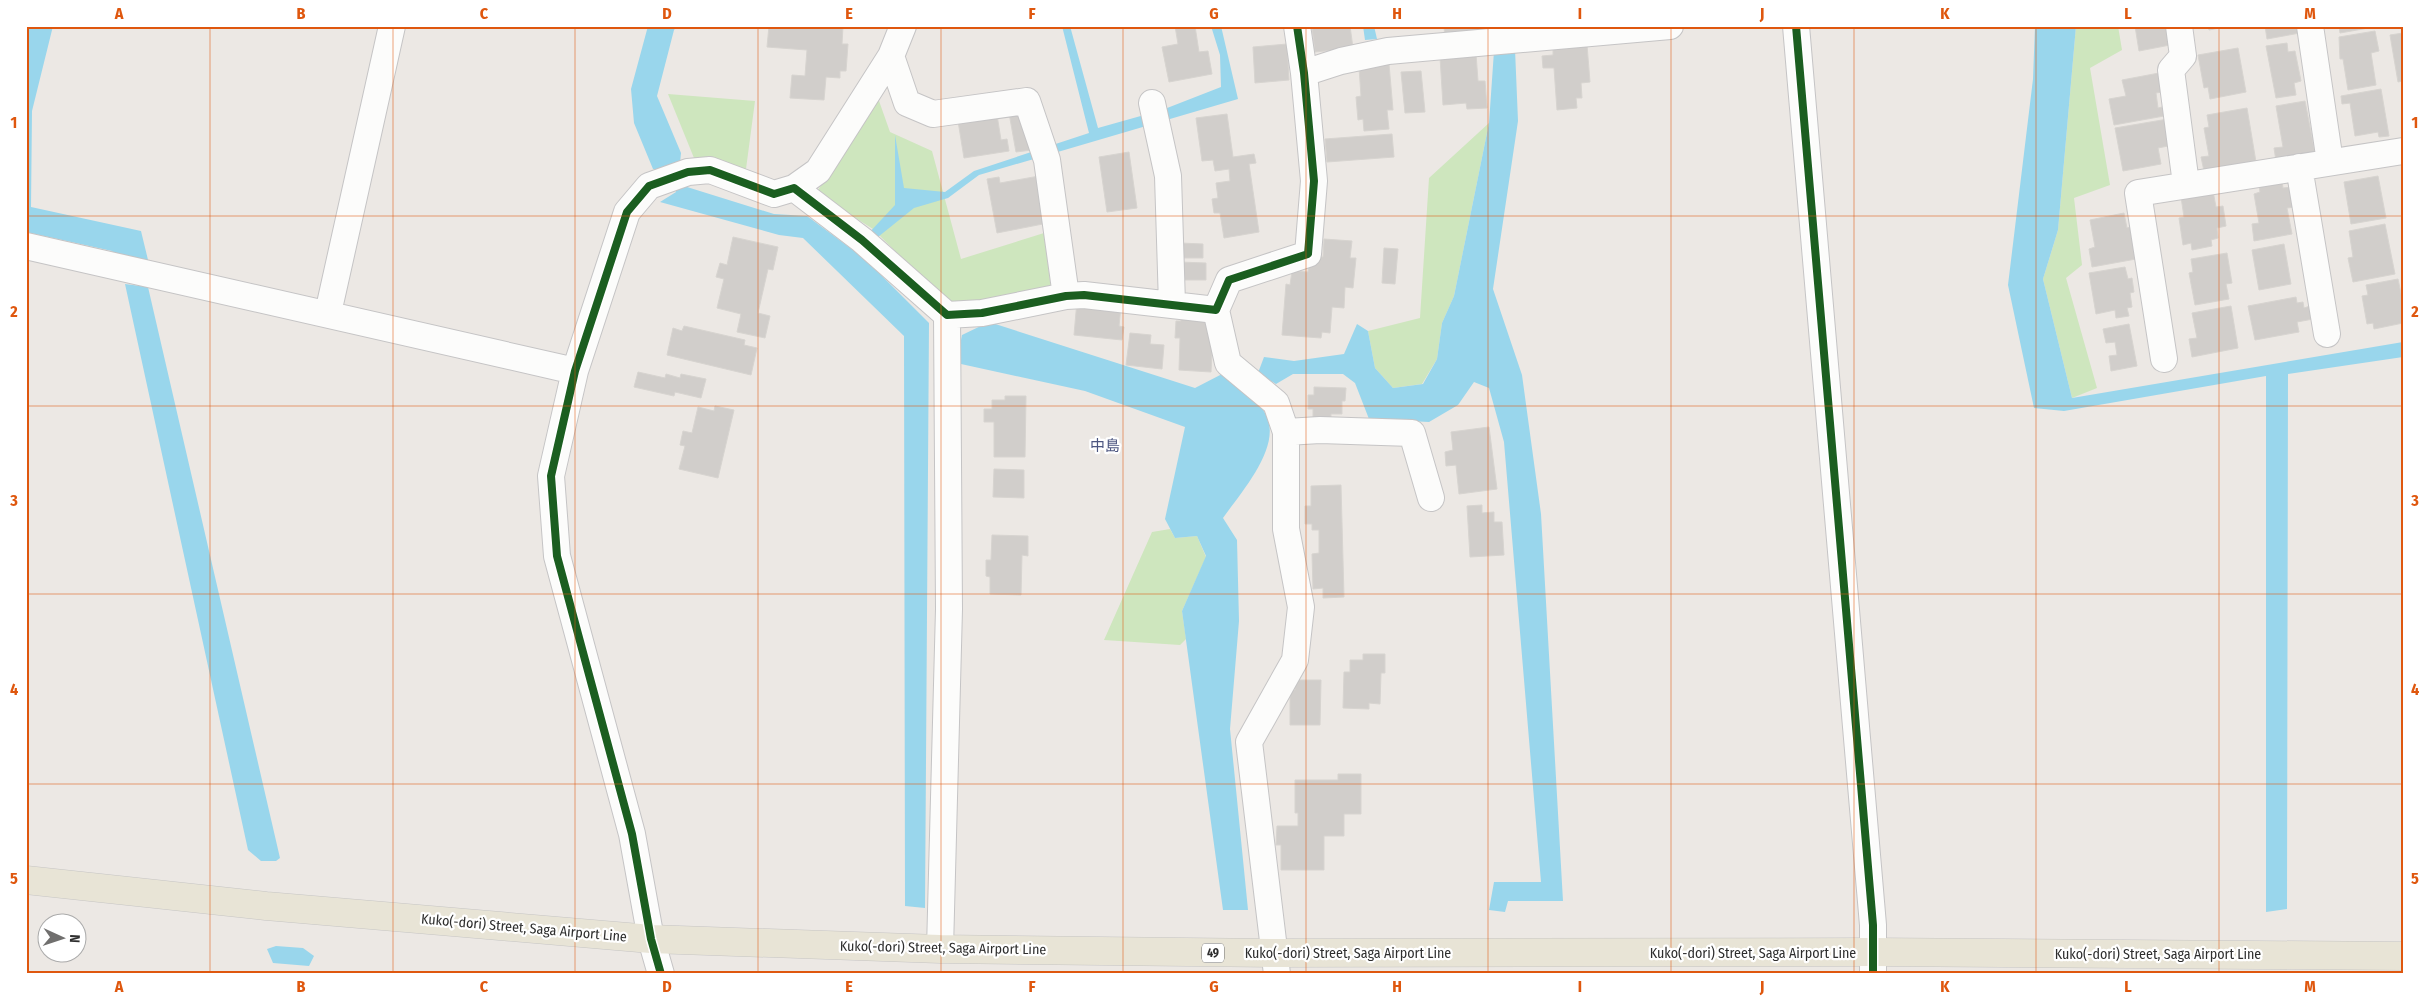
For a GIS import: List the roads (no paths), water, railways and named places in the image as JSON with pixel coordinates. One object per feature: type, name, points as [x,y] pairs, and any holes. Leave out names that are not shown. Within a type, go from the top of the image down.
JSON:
[{"type":"main road","name":"Kuko(-dori) Street, Saga Airport Line","points":[[26,880],[266,906],[651,939],[940,949],[1275,964],[1873,963],[2403,956]]},
{"type":"street","points":[[328,313],[392,26]]},
{"type":"street","points":[[661,974],[651,939],[632,834],[557,556],[550,476],[575,371],[626,212],[649,186],[678,175],[710,170],[774,194],[794,188],[818,171],[891,56],[903,26]]},
{"type":"street","points":[[1275,964],[1250,742],[1295,660],[1300,607],[1286,529],[1286,432],[1276,404],[1228,363],[1216,310],[1229,280],[1308,254],[1314,181],[1304,73],[1297,26]]},
{"type":"street","points":[[1304,73],[1341,61],[1388,50],[1670,26]]},
{"type":"street","points":[[1796,26],[1873,924],[1873,963]]},
{"type":"street","points":[[2179,26],[2183,56],[2170,70],[2186,184]]},
{"type":"street","points":[[2310,26],[2330,162]]},
{"type":"street","points":[[891,56],[908,103],[932,114],[1026,100],[1044,151],[1066,296]]},
{"type":"street","points":[[1152,103],[1168,176],[1172,304]]},
{"type":"street","points":[[2164,359],[2138,193],[2403,151]]},
{"type":"street","points":[[2299,167],[2327,334]]},
{"type":"street","points":[[794,188],[862,240],[947,315],[982,313],[1066,296],[1084,295],[1216,310]]},
{"type":"street","points":[[26,246],[328,313],[575,371]]},
{"type":"street","points":[[940,949],[948,609],[947,315]]},
{"type":"street","points":[[1286,432],[1320,430],[1412,433],[1431,498]]},
{"type":"water","points":[[26,26],[53,26],[32,111],[31,207],[141,231],[149,264],[119,261],[112,251],[26,232]]},
{"type":"water","points":[[648,26],[677,26],[674,30],[657,96],[681,153],[680,163],[687,187],[774,214],[807,216],[865,259],[929,323],[925,908],[905,906],[904,336],[803,238],[779,235],[660,202],[676,192],[670,171],[653,169],[634,123],[631,89]]},
{"type":"water","points":[[1062,26],[1070,26],[1098,128],[1162,110],[1221,87],[1220,55],[1211,26],[1221,26],[1238,99],[979,175],[948,198],[914,208],[873,241],[868,234],[895,205],[895,135],[904,188],[945,192],[974,171],[1089,133]]},
{"type":"water","points":[[1363,26],[1374,26],[1377,39],[1365,40]]},
{"type":"water","points":[[1492,26],[1505,26],[1509,48],[1515,49],[1518,121],[1493,289],[1522,375],[1541,514],[1563,901],[1508,901],[1505,912],[1489,910],[1494,882],[1541,882],[1504,442],[1489,388],[1474,382],[1458,405],[1429,422],[1369,419],[1355,383],[1343,374],[1293,374],[1276,384],[1258,373],[1264,357],[1294,361],[1344,354],[1357,324],[1368,331],[1375,368],[1393,388],[1423,384],[1437,359],[1442,323],[1454,296],[1489,123],[1494,51]]},
{"type":"water","points":[[2035,26],[2076,26],[2058,230],[2043,279],[2072,398],[2403,342],[2403,357],[2288,374],[2287,909],[2266,912],[2266,376],[2064,411],[2034,408],[2008,285],[2033,79]]},
{"type":"water","points":[[125,284],[148,287],[280,858],[276,861],[261,861],[248,850]]},
{"type":"water","points":[[989,322],[1195,388],[1224,373],[1259,405],[1269,423],[1266,451],[1259,466],[1223,518],[1237,540],[1239,621],[1230,729],[1248,910],[1223,910],[1182,611],[1206,556],[1197,536],[1175,538],[1165,519],[1185,427],[1085,391],[961,364],[959,350],[962,335]]},
{"type":"water","points":[[276,946],[303,948],[314,956],[309,966],[273,963],[267,949]]},
{"type":"district","name":"中島","points":[[1105,446]]}]
